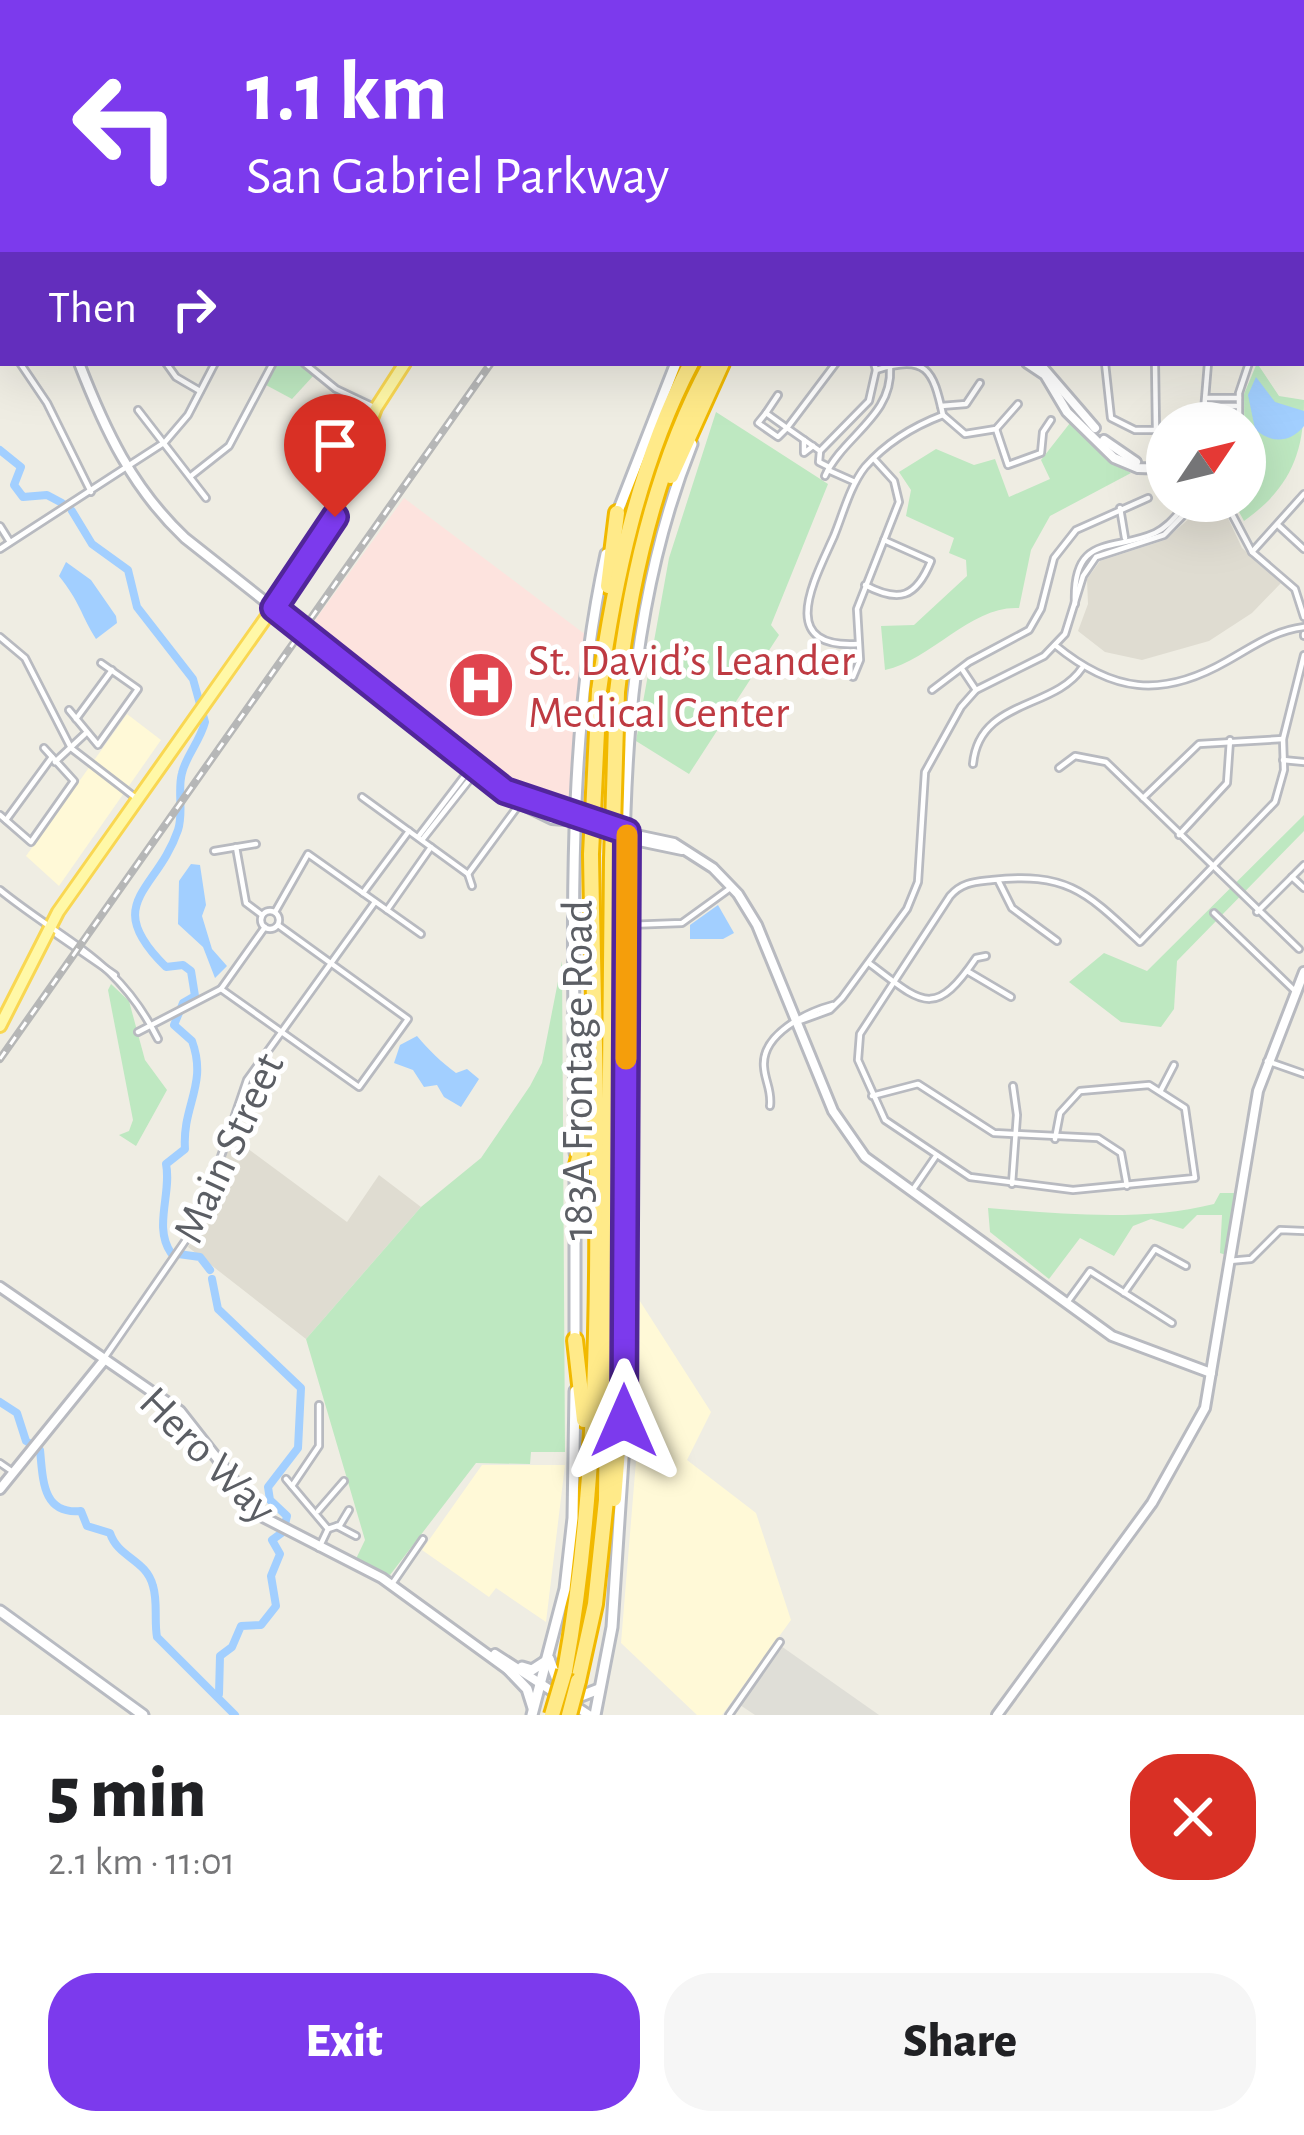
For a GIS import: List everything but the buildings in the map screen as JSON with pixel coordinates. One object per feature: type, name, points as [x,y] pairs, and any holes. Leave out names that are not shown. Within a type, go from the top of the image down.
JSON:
[{"type":"highway","points":[[595,1604],[606,1500],[601,1134],[592,1038],[592,920],[584,855],[600,685],[626,543],[660,431],[690,366]]},
{"type":"highway","points":[[552,1715],[565,1667],[588,1504],[601,1134],[619,924],[616,692],[629,607],[675,438],[710,366]]},
{"type":"highway","points":[[629,607],[668,484],[724,366]]},
{"type":"highway","points":[[600,685],[598,652],[617,513]]},
{"type":"highway","points":[[575,1173],[585,1149],[587,933],[592,920]]},
{"type":"highway","points":[[619,924],[618,1151],[625,1179]]},
{"type":"highway","points":[[565,1667],[582,1508],[584,1398],[575,1340]]},
{"type":"highway","points":[[571,1715],[611,1538],[624,1377]]},
{"type":"main road","points":[[0,1026],[52,932],[138,799],[340,509],[376,409],[403,366]]},
{"type":"main road","name":"183A Frontage Road","points":[[533,1713],[563,1602],[573,1518],[575,1173],[584,855],[578,794],[589,638],[617,513],[675,366]]},
{"type":"main road","name":"183A Frontage Road","points":[[618,862],[627,832],[634,674],[652,572],[687,457],[724,366]]},
{"type":"main road","points":[[578,794],[589,809],[609,814],[627,804]]},
{"type":"main road","points":[[584,855],[593,840],[618,848],[618,862]]},
{"type":"main road","name":"183A Frontage Road","points":[[596,1715],[620,1545],[625,1179]]},
{"type":"main road","points":[[0,1611],[143,1715]]},
{"type":"main road","points":[[522,1667],[532,1670],[549,1659],[560,1682],[581,1696],[602,1687]]},
{"type":"main road","points":[[508,1669],[527,1689],[533,1713]]},
{"type":"street","points":[[22,366],[47,403],[91,492]]},
{"type":"street","points":[[80,366],[128,469],[168,522],[473,770],[522,803],[684,850],[732,886],[757,925],[850,1141],[910,1193],[1129,1346],[1211,1373]]},
{"type":"street","points":[[168,366],[179,380],[200,391]]},
{"type":"street","points":[[0,549],[165,442],[213,366]]},
{"type":"street","points":[[191,476],[232,441],[272,366]]},
{"type":"street","points":[[308,366],[376,409]]},
{"type":"street","points":[[778,395],[758,423],[778,436],[834,366]]},
{"type":"street","points":[[827,471],[840,447],[887,400],[889,366]]},
{"type":"street","points":[[907,366],[925,368],[940,390],[944,415],[965,434],[996,429],[1018,404]]},
{"type":"street","points":[[1032,366],[1045,375],[1067,412],[1114,458],[1146,466]]},
{"type":"street","points":[[1042,366],[1114,451],[1146,464]]},
{"type":"street","points":[[1105,366],[1106,406],[1111,418],[1146,430]]},
{"type":"street","points":[[1155,366],[1156,402]]},
{"type":"street","points":[[1206,402],[1208,366]]},
{"type":"street","points":[[1238,402],[1248,366]]},
{"type":"street","points":[[816,449],[869,401],[875,367]]},
{"type":"street","points":[[941,406],[966,404],[980,382]]},
{"type":"street","points":[[138,410],[206,498]]},
{"type":"street","points":[[766,413],[816,449],[827,471],[856,482]]},
{"type":"street","points":[[858,644],[828,643],[816,635],[807,622],[807,598],[856,482],[911,429],[944,415]]},
{"type":"street","points":[[996,429],[1008,465],[1044,448],[1043,432],[1052,420]]},
{"type":"street","points":[[853,677],[859,669],[857,609],[899,491],[874,460]]},
{"type":"street","points":[[1252,552],[1304,494]]},
{"type":"street","points":[[932,690],[961,667],[1029,630],[1041,609],[1054,558],[1066,540],[1090,520],[1146,499]]},
{"type":"street","points":[[1120,508],[1125,542]]},
{"type":"street","points":[[770,1106],[765,1054],[777,1035],[833,1005],[908,909],[918,883],[923,781],[931,757],[976,689],[1038,660],[1054,645],[1075,615],[1089,566],[1103,551],[1164,535],[1175,522]]},
{"type":"street","points":[[1236,522],[1252,552],[1295,589],[1304,617]]},
{"type":"street","points":[[0,526],[10,543]]},
{"type":"street","points":[[1280,526],[1304,549]]},
{"type":"street","points":[[865,585],[886,596],[907,596],[924,579],[931,561],[884,540]]},
{"type":"street","points":[[1054,645],[1082,668],[1123,685],[1154,686],[1213,668],[1274,632],[1304,633]]},
{"type":"street","points":[[0,637],[25,658],[71,748],[138,799]]},
{"type":"street","points":[[1055,1139],[1060,1113],[1080,1091],[1139,1084],[1161,1090],[1185,1108],[1195,1178],[1073,1190],[979,1181],[885,1120],[872,1096],[856,1043],[955,890],[998,880],[1052,877],[1112,915],[1140,942],[1275,802],[1283,739],[1304,655]]},
{"type":"street","points":[[69,710],[98,745],[138,688],[101,663]]},
{"type":"street","points":[[961,667],[976,689]]},
{"type":"street","points":[[973,764],[980,740],[996,719],[1068,684],[1082,668]]},
{"type":"street","points":[[76,719],[112,670]]},
{"type":"street","points":[[44,748],[54,759],[74,782],[31,842],[3,817],[54,759],[86,734]]},
{"type":"street","points":[[1143,799],[1193,748],[1230,740],[1283,739]]},
{"type":"street","points":[[1179,835],[1227,783],[1230,740]]},
{"type":"street","points":[[1059,769],[1069,757],[1096,757],[1298,949]]},
{"type":"street","points":[[1283,760],[1304,762]]},
{"type":"street","points":[[419,839],[473,770]]},
{"type":"street","points":[[419,839],[473,770]]},
{"type":"street","points":[[362,797],[468,874],[472,886]]},
{"type":"street","points":[[468,874],[522,803]]},
{"type":"street","points":[[363,893],[409,831]]},
{"type":"street","points":[[214,851],[256,844]]},
{"type":"street","points":[[236,848],[246,903],[262,915],[265,927]]},
{"type":"street","points":[[387,910],[431,848]]},
{"type":"street","points":[[221,988],[359,1087],[408,1019],[278,925],[275,912],[308,854],[421,934]]},
{"type":"street","points":[[1256,913],[1304,865]]},
{"type":"street","points":[[1292,877],[1304,888]]},
{"type":"street","points":[[998,880],[1012,908],[1057,940]]},
{"type":"street","points":[[619,924],[682,923],[732,886]]},
{"type":"street","points":[[0,890],[115,975],[133,992],[158,1039]]},
{"type":"street","name":"Main Street","points":[[0,1490],[59,1420],[184,1246],[209,1196],[236,1103],[281,1031],[375,902]]},
{"type":"street","points":[[262,915],[275,912]]},
{"type":"street","points":[[1214,914],[1296,992]]},
{"type":"street","points":[[138,1032],[221,988],[265,927],[278,925]]},
{"type":"street","points":[[230,955],[241,962]]},
{"type":"street","points":[[869,963],[921,1000],[934,1001],[955,989],[976,958],[986,956]]},
{"type":"street","points":[[968,971],[1011,997]]},
{"type":"street","points":[[997,1715],[1183,1456],[1205,1408],[1268,1061],[1304,972]]},
{"type":"street","points":[[1268,1061],[1304,1074]]},
{"type":"street","points":[[1161,1090],[1174,1065]]},
{"type":"street","points":[[872,1096],[918,1084],[984,1129],[1016,1137],[1098,1138],[1112,1144],[1124,1159],[1126,1186]]},
{"type":"street","points":[[1012,1086],[1016,1137],[1012,1184]]},
{"type":"street","points":[[910,1193],[936,1156]]},
{"type":"street","points":[[1229,1261],[1251,1259],[1280,1230],[1304,1232]]},
{"type":"street","points":[[1124,1293],[1155,1249],[1186,1266]]},
{"type":"street","points":[[1066,1304],[1090,1271],[1172,1322]]},
{"type":"street","name":"Hero Way","points":[[0,1287],[185,1417],[241,1496],[278,1526],[392,1585],[508,1669],[596,1715]]},
{"type":"street","points":[[292,1486],[319,1446],[319,1405]]},
{"type":"street","points":[[0,1463],[13,1472]]},
{"type":"street","points":[[286,1479],[328,1528]]},
{"type":"street","points":[[318,1511],[344,1481]]},
{"type":"street","points":[[337,1526],[349,1510]]},
{"type":"street","points":[[328,1528],[337,1526],[356,1536]]},
{"type":"street","points":[[320,1548],[328,1528]]},
{"type":"street","points":[[392,1585],[423,1539]]},
{"type":"street","points":[[729,1715],[780,1642]]},
{"type":"street","name":"Hero Way","points":[[485,1649],[522,1667],[571,1715]]},
{"type":"shaded area","name":"St. David’s Leander Medical Center","points":[[404,498],[586,635],[570,809],[525,797],[497,779],[310,627]]},
{"type":"shaded area","points":[[1185,522],[1230,522],[1242,548],[1281,583],[1252,613],[1209,641],[1142,660],[1105,652],[1078,631],[1088,604],[1087,579],[1100,561],[1165,540]]},
{"type":"shaded area","points":[[127,714],[161,740],[59,886],[26,856]]},
{"type":"shaded area","points":[[232,1137],[347,1222],[379,1175],[421,1207],[306,1339],[188,1247],[207,1213]]},
{"type":"shaded area","points":[[636,1295],[711,1412],[687,1460],[756,1513],[791,1620],[722,1715],[697,1715],[621,1643],[636,1461]]},
{"type":"shaded area","points":[[482,1465],[565,1465],[546,1622],[496,1588],[489,1597],[422,1550]]},
{"type":"shaded area","points":[[781,1646],[879,1715],[755,1715],[740,1705]]},
{"type":"green space","points":[[276,366],[303,366],[314,375],[292,399],[266,385]]},
{"type":"green space","points":[[1256,366],[1279,396],[1304,400],[1297,453],[1266,503],[1266,402],[1244,402]]},
{"type":"green space","points":[[716,412],[828,484],[771,625],[779,635],[689,774],[636,741],[669,558]]},
{"type":"green space","points":[[1070,423],[1111,462],[1131,473],[1050,516],[1031,550],[1019,608],[985,615],[885,670],[881,626],[914,625],[967,576],[966,560],[949,553],[954,538],[906,516],[911,490],[899,472],[936,449],[974,465],[995,459],[1009,497],[1050,479],[1041,460]]},
{"type":"green space","points":[[1304,815],[1304,831],[1177,961],[1174,1009],[1161,1027],[1121,1022],[1069,982],[1104,953],[1147,971]]},
{"type":"green space","points":[[562,961],[565,1452],[531,1452],[530,1464],[476,1463],[390,1575],[355,1561],[365,1540],[306,1339],[421,1207],[481,1158],[530,1086],[542,1063]]},
{"type":"green space","points":[[111,984],[129,1001],[145,1060],[167,1090],[136,1146],[119,1135],[129,1131],[133,1120],[108,990]]},
{"type":"green space","points":[[1220,1193],[1237,1193],[1226,1255],[1220,1253],[1222,1215],[1197,1215],[1183,1229],[1151,1219],[1133,1226],[1114,1256],[1080,1238],[1049,1279],[990,1232],[988,1208],[1101,1215],[1159,1213],[1214,1204]]},
{"type":"water","points":[[1256,377],[1275,402],[1304,411],[1304,426],[1287,438],[1266,436],[1266,402],[1249,402]]},
{"type":"water","points":[[66,562],[91,580],[116,616],[117,623],[96,639],[59,576]]},
{"type":"water","points":[[191,864],[200,865],[206,905],[202,916],[212,949],[227,966],[215,978],[203,947],[178,924],[179,881]]},
{"type":"water","points":[[718,905],[734,933],[723,939],[690,939],[690,925]]},
{"type":"water","points":[[417,1036],[456,1073],[467,1069],[479,1079],[461,1107],[444,1097],[437,1085],[424,1087],[413,1070],[394,1063],[400,1045]]},
{"type":"waterway","points":[[0,450],[21,467],[14,485],[23,497],[47,495],[62,503]]},
{"type":"waterway","points":[[72,511],[92,544],[128,570],[137,607],[193,679],[205,722],[182,773],[178,830],[135,911],[137,927],[166,967],[183,965],[191,971],[195,996],[183,1003],[174,1025],[192,1041],[196,1083],[185,1149],[166,1164],[163,1232],[171,1253],[200,1257],[210,1270]]},
{"type":"waterway","points":[[212,1279],[218,1309],[301,1388],[298,1448],[268,1487],[270,1500],[287,1516],[283,1532],[272,1540],[280,1554],[271,1576],[276,1606],[261,1625],[241,1626],[232,1647],[220,1656],[219,1694]]},
{"type":"waterway","points":[[0,1402],[17,1413],[26,1441],[40,1450],[44,1483],[52,1501],[68,1511],[81,1511],[87,1526],[110,1533],[144,1570],[154,1592],[157,1637],[235,1715]]},
{"type":"railway","points":[[0,1059],[489,366]]},
{"type":"slow traffic","points":[[626,1059],[627,835]]},
{"type":"place","name":"St. David’s Leander Medical Center","points":[[481,685]]},
{"type":"route","points":[[335,517],[274,608],[505,791],[542,808],[627,832],[624,1421]]}]
